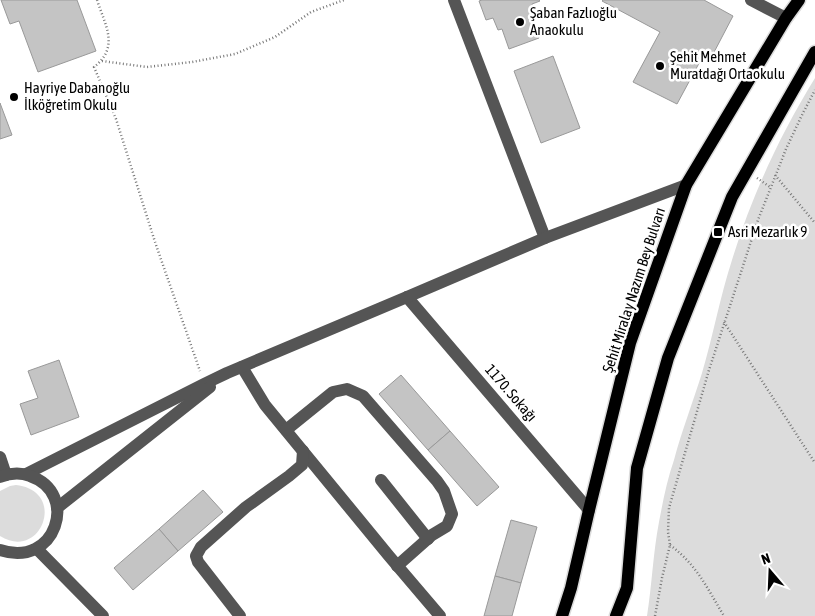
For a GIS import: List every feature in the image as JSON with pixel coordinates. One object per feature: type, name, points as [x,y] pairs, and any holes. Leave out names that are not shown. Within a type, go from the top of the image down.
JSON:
[{"type":"main road","name":"Şehit Miralay Nazım Bey Bulvarı","points":[[562,616],[572,588],[630,344],[686,185],[786,18],[799,0]]},
{"type":"main road","points":[[627,616],[627,588],[637,468],[668,358],[732,197],[815,52]]},
{"type":"main road","points":[[616,616],[627,588]]},
{"type":"street","points":[[454,0],[544,238]]},
{"type":"street","points":[[752,0],[786,18]]},
{"type":"street","points":[[26,474],[204,384],[242,367],[544,238],[686,185]]},
{"type":"street","name":"1170. Sokağı","points":[[407,298],[589,510]]},
{"type":"street","points":[[242,367],[265,405],[438,615]]},
{"type":"street","points":[[57,508],[227,374]]},
{"type":"street","points":[[286,430],[334,392],[347,389],[363,396],[437,482],[444,491],[452,514],[447,526],[428,538],[397,566]]},
{"type":"street","points":[[240,616],[198,562],[196,556],[201,548],[246,508],[302,465],[303,451]]},
{"type":"street","points":[[0,457],[3,476],[16,473],[26,474],[35,478],[50,490],[57,508],[55,527],[44,543],[28,552],[18,554],[0,550]]},
{"type":"street","points":[[381,480],[428,538]]},
{"type":"street","points":[[37,548],[103,616]]},
{"type":"path","points":[[97,0],[109,36],[109,45],[107,54],[94,67],[116,119],[156,245],[204,384]]},
{"type":"path","points":[[102,61],[147,67],[192,62],[235,54],[275,37],[311,12],[344,0]]},
{"type":"path","points":[[655,616],[670,545],[668,518],[672,497],[724,322],[775,175],[815,90]]},
{"type":"path","points":[[775,175],[815,223]]},
{"type":"path","points":[[724,322],[815,463]]},
{"type":"path","points":[[670,545],[696,569],[724,616]]},
{"type":"shaded area","points":[[815,78],[815,616],[647,616],[657,534],[665,491],[680,438],[702,373],[732,260],[748,212],[768,166],[790,121]]},
{"type":"shaded area","points":[[16,485],[32,490],[41,499],[45,511],[43,523],[37,533],[27,540],[15,542],[0,536],[0,491]]},
{"type":"building","points":[[1,0],[77,0],[96,51],[38,72],[19,21],[10,24]]},
{"type":"building","points":[[539,0],[532,4],[536,16],[531,18],[539,38],[509,49],[502,29],[498,30],[493,18],[486,20],[479,1]]},
{"type":"building","points":[[603,0],[704,0],[733,16],[711,58],[704,54],[677,104],[633,82],[660,32]]},
{"type":"building","points":[[553,56],[580,128],[541,143],[514,71]]},
{"type":"building","points":[[0,103],[12,135],[0,139]]},
{"type":"building","points":[[59,360],[79,417],[31,435],[20,404],[38,398],[28,371]]},
{"type":"building","points":[[401,375],[450,431],[428,450],[379,394]]},
{"type":"building","points":[[450,431],[499,487],[477,506],[428,450]]},
{"type":"building","points":[[203,490],[223,512],[178,551],[159,529]]},
{"type":"building","points":[[511,520],[537,527],[521,583],[495,576]]},
{"type":"building","points":[[159,529],[178,551],[133,590],[114,568]]},
{"type":"building","points":[[495,576],[521,583],[512,616],[484,616]]},
{"type":"place","name":"Şaban Fazlıoğlu Anaokulu","points":[[520,22]]},
{"type":"place","name":"Şehit Mehmet Muratdağı Ortaokulu","points":[[660,66]]},
{"type":"place","name":"Hayriye Dabanoğlu İlköğretim Okulu","points":[[14,97]]},
{"type":"place","name":"Asri Mezarlık 9","points":[[718,232]]}]
